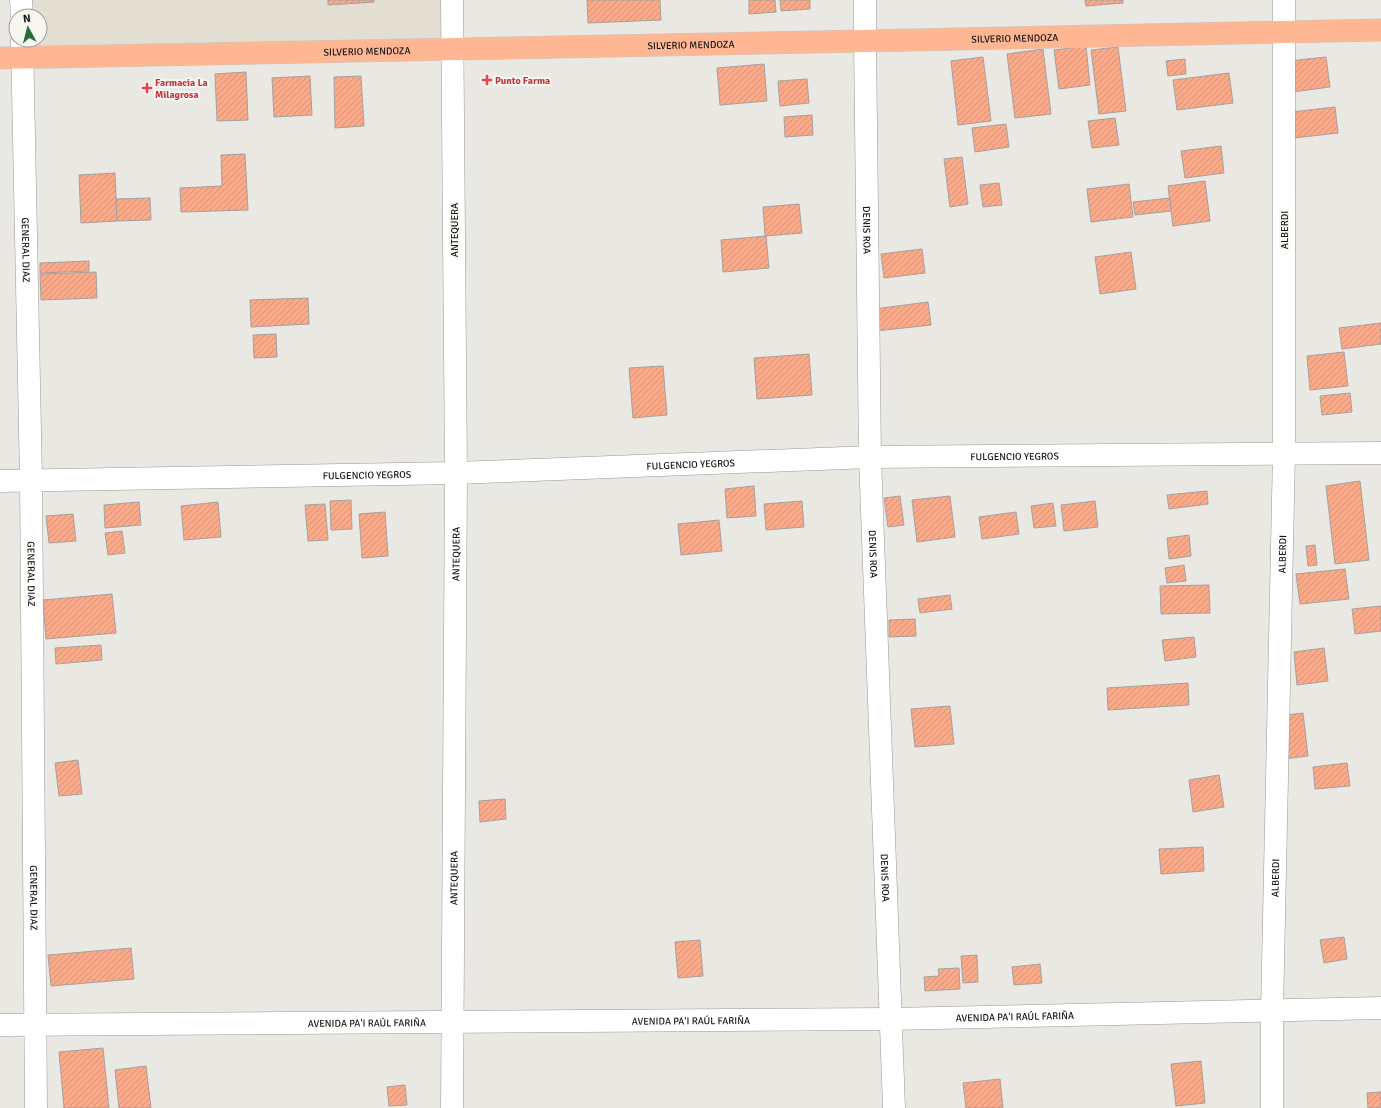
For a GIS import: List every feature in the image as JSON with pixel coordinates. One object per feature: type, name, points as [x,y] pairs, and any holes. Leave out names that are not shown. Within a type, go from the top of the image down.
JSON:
[{"type":"highway","name":"SILVERIO MENDOZA","points":[[0,58],[22,49],[453,49],[1381,30]]},
{"type":"street","name":"ANTEQUERA","points":[[452,0],[456,474],[452,1108]]},
{"type":"street","name":"DENIS ROA","points":[[865,0],[864,41],[870,457],[894,1108]]},
{"type":"street","name":"ALBERDI","points":[[1272,1108],[1272,1010],[1284,453],[1284,0]]},
{"type":"street","name":"GENERAL DIAZ","points":[[22,49],[31,480],[36,1108]]},
{"type":"street","name":"FULGENCIO YEGROS","points":[[0,481],[456,474],[870,457],[1381,453]]},
{"type":"street","name":"AVENIDA PA'I RAÚL FARIÑA","points":[[0,1025],[891,1019],[1381,1008]]},
{"type":"shaded area","points":[[29,0],[445,0],[445,41],[29,52],[29,48],[48,48],[48,8],[29,8]]},
{"type":"building","points":[[328,0],[374,0],[374,2],[328,5]]},
{"type":"building","points":[[587,0],[660,0],[661,20],[588,23]]},
{"type":"building","points":[[749,0],[775,0],[776,12],[749,14]]},
{"type":"building","points":[[780,0],[810,0],[810,9],[781,11]]},
{"type":"building","points":[[1085,0],[1123,0],[1123,3],[1086,6]]},
{"type":"building","points":[[1086,46],[1090,85],[1059,89],[1054,50]]},
{"type":"building","points":[[1118,47],[1126,111],[1099,114],[1091,50]]},
{"type":"building","points":[[1043,49],[1051,114],[1015,118],[1007,54]]},
{"type":"building","points":[[983,57],[991,121],[958,125],[951,61]]},
{"type":"building","points":[[1326,57],[1330,87],[1293,92],[1289,61]]},
{"type":"building","points":[[1185,59],[1186,74],[1168,76],[1166,61]]},
{"type":"building","points":[[764,64],[767,101],[720,105],[717,68]]},
{"type":"building","points":[[246,72],[248,120],[217,121],[215,74]]},
{"type":"building","points":[[1229,73],[1233,103],[1177,110],[1173,80]]},
{"type":"building","points":[[310,76],[312,115],[274,117],[272,78]]},
{"type":"building","points":[[361,76],[364,126],[335,128],[334,77]]},
{"type":"building","points":[[807,79],[809,103],[780,106],[778,81]]},
{"type":"building","points":[[1335,107],[1338,133],[1294,138],[1291,112]]},
{"type":"building","points":[[812,115],[813,135],[785,137],[784,117]]},
{"type":"building","points":[[1115,118],[1119,145],[1092,148],[1088,121]]},
{"type":"building","points":[[1006,124],[1009,147],[975,152],[972,128]]},
{"type":"building","points":[[1221,146],[1224,173],[1185,178],[1181,151]]},
{"type":"building","points":[[245,154],[248,210],[181,212],[180,188],[222,186],[221,155]]},
{"type":"building","points":[[962,157],[968,204],[950,207],[944,159]]},
{"type":"building","points":[[115,173],[117,221],[81,223],[79,175]]},
{"type":"building","points":[[1205,181],[1210,221],[1173,226],[1168,186]]},
{"type":"building","points":[[999,183],[1002,205],[983,207],[980,185]]},
{"type":"building","points":[[1129,184],[1133,217],[1091,222],[1087,189]]},
{"type":"building","points":[[150,198],[151,220],[117,221],[116,199]]},
{"type":"building","points":[[1170,198],[1171,211],[1135,215],[1133,202]]},
{"type":"building","points":[[799,204],[802,233],[765,236],[763,207]]},
{"type":"building","points":[[766,236],[769,268],[723,272],[721,240]]},
{"type":"building","points":[[922,249],[925,273],[884,278],[881,254]]},
{"type":"building","points":[[1131,252],[1136,289],[1100,294],[1095,257]]},
{"type":"building","points":[[89,261],[89,271],[40,273],[40,263]]},
{"type":"building","points":[[96,272],[97,298],[41,300],[40,274]]},
{"type":"building","points":[[308,298],[309,324],[251,327],[250,300]]},
{"type":"building","points":[[928,302],[931,325],[876,331],[874,309]]},
{"type":"building","points":[[1381,323],[1381,344],[1342,349],[1339,328]]},
{"type":"building","points":[[276,334],[277,357],[254,358],[253,335]]},
{"type":"building","points":[[1344,352],[1348,386],[1310,390],[1307,356]]},
{"type":"building","points":[[809,354],[812,395],[757,399],[754,358]]},
{"type":"building","points":[[663,366],[667,415],[633,418],[629,368]]},
{"type":"building","points":[[1350,393],[1352,412],[1322,415],[1320,396]]},
{"type":"building","points":[[1360,481],[1369,560],[1335,564],[1326,486]]},
{"type":"building","points":[[754,486],[756,516],[727,518],[725,489]]},
{"type":"building","points":[[1207,491],[1208,504],[1169,509],[1167,495]]},
{"type":"building","points":[[900,496],[904,525],[888,527],[884,498]]},
{"type":"building","points":[[950,496],[955,537],[917,542],[912,500]]},
{"type":"building","points":[[351,500],[352,529],[331,530],[330,501]]},
{"type":"building","points":[[802,501],[804,527],[766,530],[764,504]]},
{"type":"building","points":[[1095,501],[1098,527],[1064,531],[1061,505]]},
{"type":"building","points":[[139,502],[141,525],[105,528],[104,505]]},
{"type":"building","points":[[218,502],[221,537],[184,540],[181,506]]},
{"type":"building","points":[[1053,503],[1056,526],[1034,528],[1031,506]]},
{"type":"building","points":[[325,504],[328,540],[308,541],[305,505]]},
{"type":"building","points":[[385,512],[388,556],[362,558],[359,514]]},
{"type":"building","points":[[1016,512],[1019,534],[982,539],[979,517]]},
{"type":"building","points":[[73,514],[76,541],[49,543],[46,516]]},
{"type":"building","points":[[719,520],[722,551],[681,555],[678,524]]},
{"type":"building","points":[[122,531],[125,553],[108,555],[105,533]]},
{"type":"building","points":[[1189,535],[1191,556],[1169,559],[1167,538]]},
{"type":"building","points":[[1315,545],[1317,565],[1308,566],[1306,546]]},
{"type":"building","points":[[1184,565],[1186,581],[1167,583],[1165,568]]},
{"type":"building","points":[[1345,569],[1349,599],[1300,604],[1296,574]]},
{"type":"building","points":[[1209,585],[1210,613],[1161,614],[1160,586]]},
{"type":"building","points":[[112,594],[116,633],[46,639],[43,600]]},
{"type":"building","points":[[950,595],[952,609],[920,613],[918,599]]},
{"type":"building","points":[[1381,606],[1381,631],[1355,634],[1352,609]]},
{"type":"building","points":[[915,619],[916,636],[889,637],[889,620]]},
{"type":"building","points":[[1194,637],[1196,657],[1165,661],[1162,640]]},
{"type":"building","points":[[101,645],[102,660],[56,664],[55,648]]},
{"type":"building","points":[[1324,648],[1328,681],[1297,685],[1294,652]]},
{"type":"building","points":[[1188,683],[1189,705],[1108,710],[1107,688]]},
{"type":"building","points":[[950,706],[954,744],[915,747],[911,709]]},
{"type":"building","points":[[1303,713],[1308,756],[1284,759],[1279,716]]},
{"type":"building","points":[[78,760],[82,794],[59,796],[55,763]]},
{"type":"building","points":[[1347,763],[1350,786],[1315,789],[1313,767]]},
{"type":"building","points":[[1219,775],[1224,807],[1193,812],[1189,780]]},
{"type":"building","points":[[505,799],[506,819],[480,822],[479,801]]},
{"type":"building","points":[[1203,847],[1204,871],[1161,874],[1159,849]]},
{"type":"building","points":[[1344,937],[1347,959],[1324,963],[1320,940]]},
{"type":"building","points":[[700,940],[703,976],[678,978],[675,942]]},
{"type":"building","points":[[131,948],[134,979],[51,986],[48,955]]},
{"type":"building","points":[[977,955],[978,982],[963,983],[961,956]]},
{"type":"building","points":[[1040,964],[1042,983],[1014,985],[1012,967]]},
{"type":"building","points":[[959,968],[960,989],[925,991],[924,977],[939,976],[938,969]]},
{"type":"building","points":[[103,1048],[109,1108],[64,1108],[59,1052]]},
{"type":"building","points":[[1201,1061],[1205,1103],[1176,1106],[1171,1064]]},
{"type":"building","points":[[146,1066],[151,1108],[119,1108],[115,1070]]},
{"type":"building","points":[[1000,1079],[1003,1108],[966,1108],[963,1083]]},
{"type":"building","points":[[405,1085],[407,1105],[389,1106],[387,1087]]},
{"type":"building","points":[[1381,1092],[1381,1108],[1368,1108],[1367,1093]]},
{"type":"place","name":"Punto Farma","points":[[487,80]]},
{"type":"place","name":"Farmacia La Milagrosa","points":[[147,88]]}]
